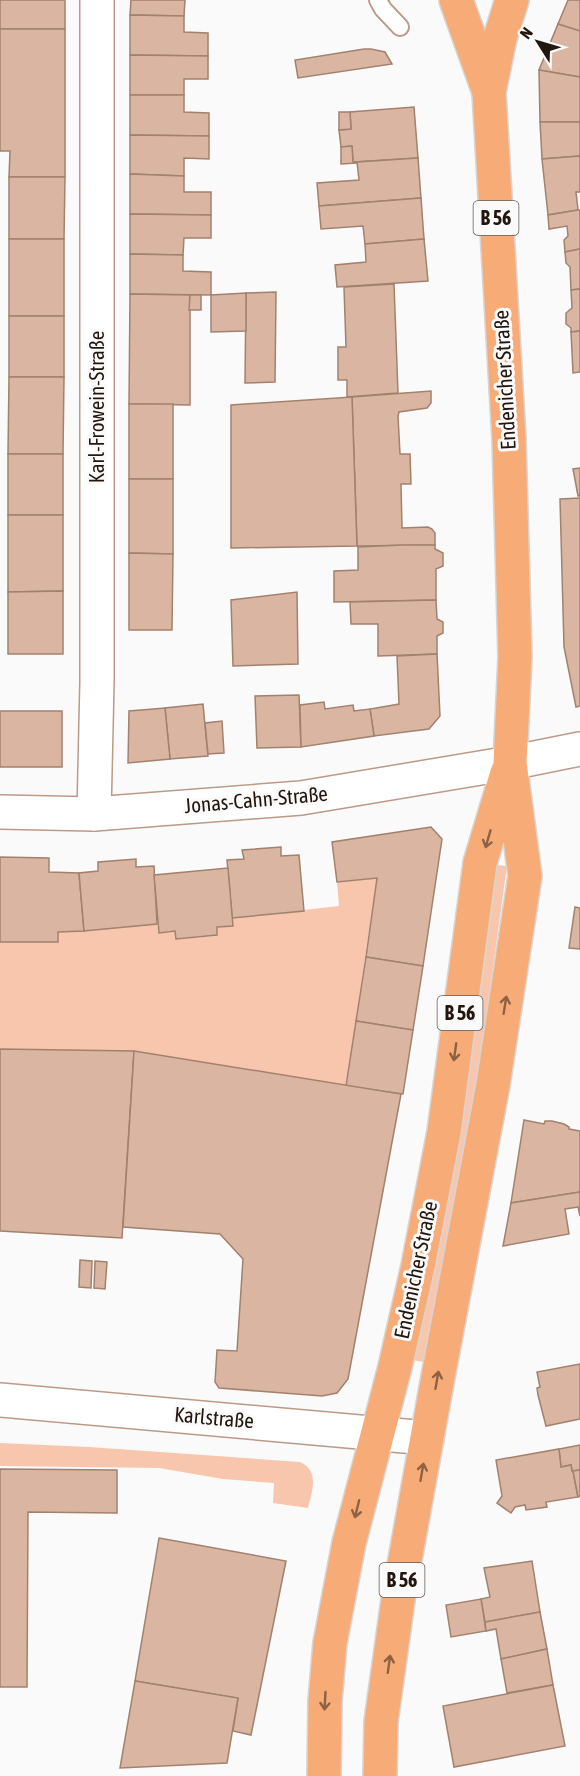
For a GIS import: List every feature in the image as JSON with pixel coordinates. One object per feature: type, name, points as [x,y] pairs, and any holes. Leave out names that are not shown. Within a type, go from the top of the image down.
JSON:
[{"type":"main road","name":"B 56","points":[[456,0],[489,92]]},
{"type":"main road","name":"Endenicher Straße","points":[[380,1776],[381,1722],[399,1593],[493,1085],[525,876],[510,763],[515,657],[509,462],[489,92],[500,38],[512,0]]},
{"type":"main road","name":"Endenicher Straße","points":[[326,1772],[325,1701],[330,1643],[349,1543],[376,1432],[395,1367],[418,1266],[444,1132],[480,863],[510,763]]},
{"type":"street","name":"Karl-Frowein-Straße","points":[[94,814],[97,682],[97,0]]},
{"type":"street","name":"Jonas-Cahn-Straße","points":[[0,812],[94,814],[301,798],[580,749]]},
{"type":"street","name":"Karlstraße","points":[[0,1400],[428,1438]]},
{"type":"lane","points":[[378,0],[382,9],[400,27]]},
{"type":"shaded area","points":[[496,865],[507,866],[474,1105],[424,1362],[412,1360],[463,1103],[484,968]]},
{"type":"shaded area","points":[[377,878],[346,1086],[134,1051],[0,1049],[0,942],[58,942],[58,932],[157,924],[159,933],[175,931],[176,939],[217,936],[217,927],[233,926],[232,918],[339,906],[337,882]]},
{"type":"shaded area","points":[[0,1443],[300,1462],[310,1471],[313,1482],[308,1508],[273,1503],[274,1483],[223,1479],[159,1468],[0,1466]]},
{"type":"building","points":[[0,0],[65,0],[65,29],[0,29]]},
{"type":"building","points":[[131,0],[185,0],[184,16],[130,15]]},
{"type":"building","points":[[568,0],[580,0],[580,31],[558,24]]},
{"type":"building","points":[[130,15],[184,16],[184,32],[208,33],[208,56],[130,55]]},
{"type":"building","points":[[558,24],[580,31],[580,77],[539,70]]},
{"type":"building","points":[[0,29],[65,29],[65,177],[9,177],[10,151],[0,151]]},
{"type":"building","points":[[364,49],[385,52],[392,64],[298,78],[295,60]]},
{"type":"building","points":[[130,55],[208,56],[208,79],[184,79],[184,95],[130,95]]},
{"type":"building","points":[[539,70],[580,77],[580,122],[540,122]]},
{"type":"building","points":[[130,95],[184,95],[184,112],[209,113],[209,136],[130,135]]},
{"type":"building","points":[[414,107],[418,158],[353,162],[352,146],[341,147],[339,130],[351,129],[350,112]]},
{"type":"building","points":[[339,112],[350,112],[351,129],[339,130]]},
{"type":"building","points":[[540,122],[580,122],[580,156],[542,159]]},
{"type":"building","points":[[130,135],[209,136],[209,159],[184,158],[184,176],[130,174]]},
{"type":"building","points":[[352,146],[353,162],[357,163],[341,164],[341,147]]},
{"type":"building","points":[[580,156],[580,192],[576,192],[578,210],[548,215],[542,159]]},
{"type":"building","points":[[418,158],[421,198],[319,206],[317,183],[359,180],[357,162]]},
{"type":"building","points":[[130,174],[184,176],[184,192],[211,192],[211,215],[130,214]]},
{"type":"building","points":[[9,177],[65,177],[64,239],[9,239]]},
{"type":"building","points":[[421,198],[424,239],[365,244],[363,226],[321,229],[319,206]]},
{"type":"building","points":[[580,210],[580,249],[565,252],[564,240],[568,236],[567,226],[549,229],[548,215]]},
{"type":"building","points":[[130,214],[211,215],[211,238],[184,238],[183,255],[130,254]]},
{"type":"building","points":[[9,239],[64,239],[64,316],[9,316]]},
{"type":"building","points":[[424,239],[428,281],[337,287],[335,265],[366,262],[365,244]]},
{"type":"building","points":[[580,249],[580,289],[571,290],[570,267],[566,263],[565,252]]},
{"type":"building","points":[[130,254],[183,255],[183,271],[211,272],[211,295],[130,294]]},
{"type":"building","points":[[394,284],[398,393],[347,397],[347,380],[338,380],[338,347],[346,347],[344,287]]},
{"type":"building","points":[[580,289],[580,331],[571,332],[571,328],[566,324],[566,313],[572,308],[571,290]]},
{"type":"building","points":[[276,292],[275,382],[245,383],[246,293]]},
{"type":"building","points":[[246,293],[246,331],[211,332],[211,295]]},
{"type":"building","points":[[130,294],[190,295],[190,405],[129,404]]},
{"type":"building","points":[[190,295],[201,295],[201,310],[189,310]]},
{"type":"building","points":[[9,316],[64,316],[64,377],[9,377]]},
{"type":"building","points":[[580,331],[580,372],[573,373],[571,332]]},
{"type":"building","points":[[9,377],[64,377],[63,454],[8,454]]},
{"type":"building","points":[[431,391],[431,403],[427,408],[399,412],[398,416],[400,454],[410,454],[411,484],[401,484],[402,528],[428,527],[432,529],[435,533],[435,545],[357,546],[352,397]]},
{"type":"building","points":[[352,397],[357,546],[231,548],[231,405]]},
{"type":"building","points":[[129,404],[173,404],[173,479],[129,479]]},
{"type":"building","points":[[8,454],[63,454],[63,515],[8,515]]},
{"type":"building","points":[[580,468],[580,496],[578,496],[573,469]]},
{"type":"building","points":[[129,479],[173,479],[173,554],[129,553]]},
{"type":"building","points":[[580,498],[580,706],[576,707],[564,647],[560,499]]},
{"type":"building","points":[[8,515],[63,515],[63,591],[8,592]]},
{"type":"building","points":[[435,545],[435,549],[443,553],[443,566],[436,569],[436,600],[334,602],[334,571],[358,570],[358,547]]},
{"type":"building","points":[[129,553],[173,554],[172,630],[129,630]]},
{"type":"building","points":[[63,591],[63,654],[8,654],[8,592]]},
{"type":"building","points":[[297,592],[298,664],[233,666],[231,600]]},
{"type":"building","points":[[436,600],[437,619],[443,622],[443,633],[437,636],[437,654],[378,656],[378,624],[351,624],[350,602]]},
{"type":"building","points":[[437,654],[440,716],[429,729],[374,736],[370,709],[399,704],[397,656]]},
{"type":"building","points":[[299,695],[301,747],[257,748],[255,696]]},
{"type":"building","points":[[324,702],[325,709],[353,705],[354,711],[370,709],[374,736],[301,747],[300,705]]},
{"type":"building","points":[[203,704],[208,756],[170,759],[165,708]]},
{"type":"building","points":[[165,708],[170,759],[128,763],[129,711]]},
{"type":"building","points":[[0,711],[62,711],[62,767],[0,767]]},
{"type":"building","points":[[222,721],[224,753],[208,754],[205,723]]},
{"type":"building","points":[[431,827],[442,839],[423,966],[366,957],[377,878],[337,882],[332,842]]},
{"type":"building","points":[[281,847],[281,856],[299,855],[304,911],[232,918],[227,860],[244,859],[242,850]]},
{"type":"building","points":[[0,857],[49,858],[49,872],[79,873],[84,931],[58,932],[58,942],[0,942]]},
{"type":"building","points":[[136,859],[136,867],[154,866],[157,924],[84,931],[79,873],[98,871],[98,862]]},
{"type":"building","points":[[228,868],[233,926],[217,927],[217,935],[176,939],[175,931],[159,933],[154,875]]},
{"type":"building","points":[[575,907],[580,908],[580,949],[569,948]]},
{"type":"building","points":[[366,957],[423,966],[413,1030],[356,1021]]},
{"type":"building","points":[[356,1021],[413,1030],[403,1094],[346,1086]]},
{"type":"building","points":[[0,1049],[134,1051],[122,1238],[0,1231]]},
{"type":"building","points":[[134,1051],[401,1094],[348,1379],[337,1393],[322,1396],[219,1388],[215,1382],[217,1350],[237,1351],[243,1259],[220,1234],[123,1227]]},
{"type":"building","points":[[524,1120],[544,1124],[545,1121],[552,1121],[564,1124],[569,1129],[580,1131],[580,1192],[511,1203]]},
{"type":"building","points":[[580,1192],[580,1216],[578,1207],[565,1209],[569,1234],[503,1246],[511,1203]]},
{"type":"building","points":[[80,1260],[92,1261],[91,1288],[79,1287]]},
{"type":"building","points":[[95,1261],[107,1262],[105,1289],[94,1288]]},
{"type":"building","points":[[580,1364],[580,1419],[546,1426],[538,1395],[537,1388],[540,1387],[537,1372]]},
{"type":"building","points":[[580,1445],[580,1470],[572,1471],[571,1465],[561,1467],[559,1449]]},
{"type":"building","points":[[559,1449],[561,1467],[571,1465],[578,1497],[546,1502],[547,1507],[526,1510],[525,1505],[515,1507],[511,1513],[497,1503],[502,1496],[496,1460]]},
{"type":"building","points":[[0,1469],[117,1470],[117,1513],[28,1512],[27,1687],[0,1687]]},
{"type":"building","points":[[580,1470],[580,1496],[578,1497],[573,1471]]},
{"type":"building","points":[[159,1538],[286,1561],[251,1735],[233,1731],[238,1698],[135,1681]]},
{"type":"building","points":[[532,1561],[540,1612],[485,1622],[481,1599],[490,1597],[484,1568]]},
{"type":"building","points":[[481,1599],[486,1631],[451,1637],[446,1605]]},
{"type":"building","points":[[540,1612],[547,1649],[501,1659],[496,1629],[486,1631],[485,1622]]},
{"type":"building","points":[[547,1649],[553,1685],[507,1693],[501,1659]]},
{"type":"building","points":[[135,1681],[238,1698],[227,1763],[120,1768]]},
{"type":"building","points":[[553,1685],[565,1746],[454,1767],[443,1706]]}]
